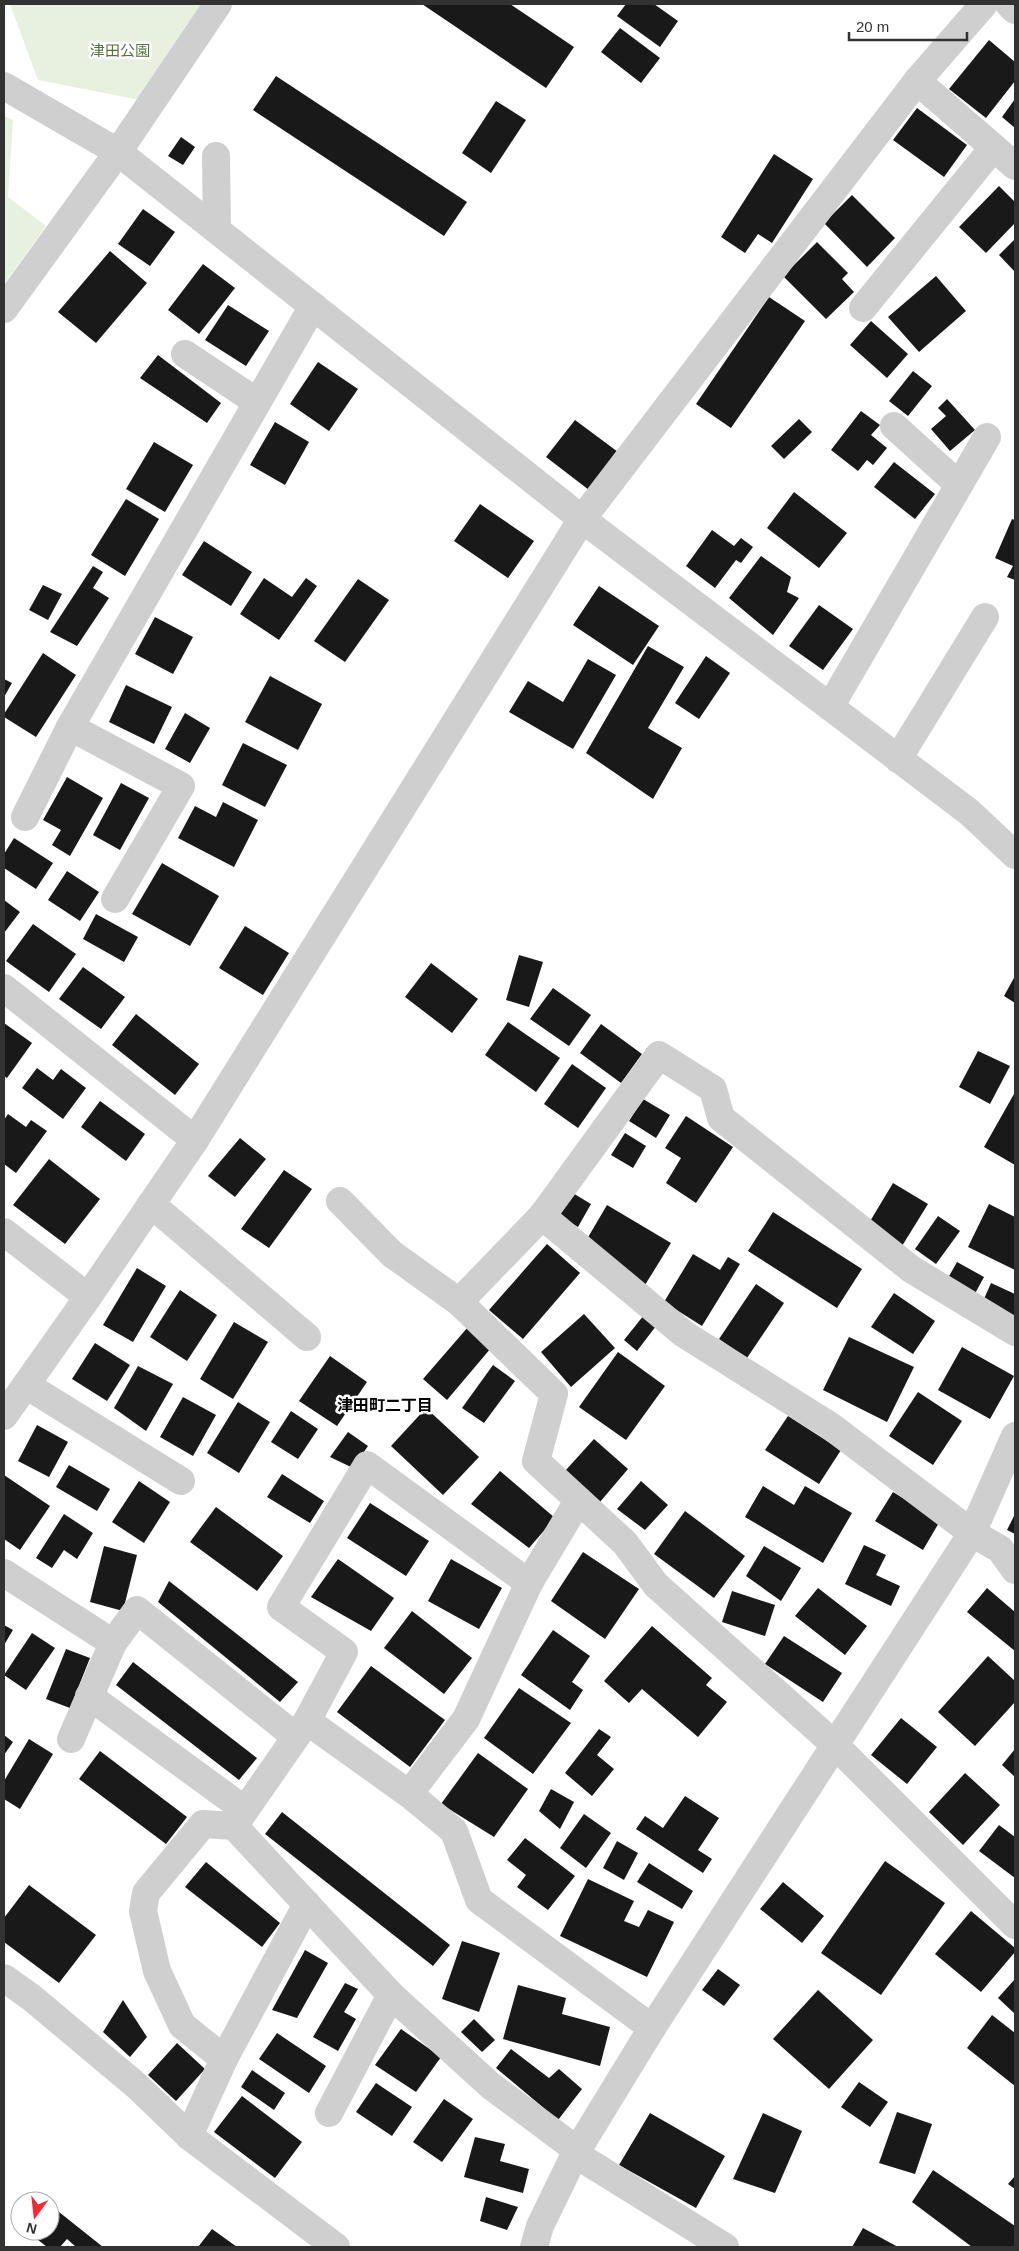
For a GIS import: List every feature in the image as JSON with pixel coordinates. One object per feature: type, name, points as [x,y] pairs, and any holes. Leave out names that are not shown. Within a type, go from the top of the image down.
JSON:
[{"type":"street","points":[[4,309],[118,152],[218,4]]},
{"type":"street","points":[[4,1416],[88,1297],[194,1140],[582,519],[917,81],[984,4]]},
{"type":"street","points":[[1008,4],[1015,10]]},
{"type":"street","points":[[917,81],[1015,166]]},
{"type":"street","points":[[4,86],[118,152],[582,519],[969,812],[1015,855]]},
{"type":"street","points":[[863,308],[993,148]]},
{"type":"street","points":[[216,156],[217,230]]},
{"type":"street","points":[[25,818],[70,727],[313,306]]},
{"type":"street","points":[[185,354],[257,402]]},
{"type":"street","points":[[894,426],[958,485]]},
{"type":"street","points":[[830,707],[987,437]]},
{"type":"street","points":[[898,759],[985,617]]},
{"type":"street","points":[[70,727],[181,786],[115,899]]},
{"type":"street","points":[[4,988],[194,1140]]},
{"type":"street","points":[[459,1302],[542,1216],[659,1055],[713,1089],[721,1118],[911,1269],[1015,1332]]},
{"type":"street","points":[[340,1202],[392,1254],[459,1302],[554,1394],[536,1461],[625,1543],[656,1585],[835,1745],[1015,1925]]},
{"type":"street","points":[[151,1204],[307,1337]]},
{"type":"street","points":[[542,1216],[684,1334],[829,1425],[972,1533],[1010,1556]]},
{"type":"street","points":[[4,1232],[88,1297]]},
{"type":"street","points":[[26,1385],[180,1481]]},
{"type":"street","points":[[534,2247],[540,2226],[576,2152],[652,2028],[972,1533],[1015,1436]]},
{"type":"street","points":[[224,2059],[182,2025],[157,1971],[143,1911],[146,1894],[203,1824],[239,1818],[302,1729],[344,1652],[281,1607],[367,1465],[529,1584]]},
{"type":"street","points":[[409,1794],[466,1719],[529,1584],[578,1501]]},
{"type":"street","points":[[4,1573],[113,1643]]},
{"type":"street","points":[[71,1739],[113,1643],[137,1610],[302,1729],[409,1794],[454,1831],[479,1900],[652,2028]]},
{"type":"street","points":[[89,1696],[239,1818],[307,1904],[391,1995],[491,2086],[576,2152],[726,2247]]},
{"type":"street","points":[[190,2136],[224,2059],[307,1904]]},
{"type":"street","points":[[4,1978],[40,2004],[136,2086],[190,2136],[333,2246]]},
{"type":"street","points":[[330,2113],[391,1995]]},
{"type":"green space","name":"津田公園","points":[[10,4],[206,4],[140,100],[38,80]]},
{"type":"green space","points":[[4,116],[13,120],[8,197],[46,226],[4,284]]},
{"type":"building","points":[[422,4],[510,4],[574,47],[546,88]]},
{"type":"building","points":[[626,4],[654,4],[678,21],[660,47],[617,16]]},
{"type":"building","points":[[620,28],[660,58],[641,83],[601,52]]},
{"type":"building","points":[[989,40],[1015,62],[1015,81],[986,118],[949,89]]},
{"type":"building","points":[[276,76],[467,202],[444,236],[253,110]]},
{"type":"building","points":[[1015,99],[1015,128],[1002,117]]},
{"type":"building","points":[[496,101],[526,120],[491,173],[462,153]]},
{"type":"building","points":[[917,108],[967,145],[944,177],[893,140]]},
{"type":"building","points":[[181,137],[195,147],[183,165],[168,156]]},
{"type":"building","points":[[774,154],[813,179],[772,243],[758,234],[745,253],[721,237]]},
{"type":"building","points":[[999,186],[1015,202],[1015,223],[986,253],[959,227]]},
{"type":"building","points":[[852,195],[895,238],[867,267],[824,223]]},
{"type":"building","points":[[143,209],[175,232],[150,266],[118,244]]},
{"type":"building","points":[[1015,239],[1015,272],[999,255]]},
{"type":"building","points":[[817,242],[848,273],[842,279],[854,292],[826,319],[783,276]]},
{"type":"building","points":[[110,251],[147,283],[96,343],[58,312]]},
{"type":"building","points":[[203,264],[235,288],[199,334],[168,310]]},
{"type":"building","points":[[936,276],[966,311],[919,352],[888,317]]},
{"type":"building","points":[[769,297],[805,321],[731,428],[696,404]]},
{"type":"building","points":[[228,305],[269,331],[246,366],[205,340]]},
{"type":"building","points":[[871,321],[908,354],[887,378],[850,345]]},
{"type":"building","points":[[158,355],[221,403],[207,423],[140,378]]},
{"type":"building","points":[[318,362],[358,389],[329,431],[290,404]]},
{"type":"building","points":[[913,371],[932,386],[908,416],[889,401]]},
{"type":"building","points":[[947,399],[975,430],[950,451],[931,429],[946,416],[938,408]]},
{"type":"building","points":[[861,411],[880,425],[871,435],[887,448],[873,465],[867,460],[858,471],[831,450]]},
{"type":"building","points":[[799,419],[812,432],[784,459],[771,446]]},
{"type":"building","points":[[575,420],[618,452],[589,490],[546,457]]},
{"type":"building","points":[[275,422],[309,442],[285,485],[250,465]]},
{"type":"building","points":[[154,442],[193,465],[165,512],[126,489]]},
{"type":"building","points":[[894,462],[935,494],[915,519],[874,487]]},
{"type":"building","points":[[794,492],[847,533],[819,568],[767,528]]},
{"type":"building","points":[[126,499],[159,519],[125,576],[91,555]]},
{"type":"building","points":[[480,504],[534,541],[508,578],[454,541]]},
{"type":"building","points":[[1012,519],[1015,520],[1015,580],[1007,577],[1013,566],[995,558]]},
{"type":"building","points":[[712,530],[734,546],[741,538],[753,547],[741,563],[736,560],[715,588],[686,566]]},
{"type":"building","points":[[204,541],[252,572],[231,606],[182,575]]},
{"type":"building","points":[[761,556],[791,577],[787,592],[799,598],[773,635],[729,598]]},
{"type":"building","points":[[93,566],[103,572],[93,588],[109,598],[77,646],[50,632]]},
{"type":"building","points":[[264,578],[292,597],[306,578],[317,586],[279,640],[240,614]]},
{"type":"building","points":[[358,579],[389,600],[345,662],[314,641]]},
{"type":"building","points":[[43,585],[62,594],[48,620],[29,610]]},
{"type":"building","points":[[599,586],[659,626],[633,665],[573,625]]},
{"type":"building","points":[[819,605],[853,629],[823,670],[789,646]]},
{"type":"building","points":[[155,617],[193,637],[173,674],[135,654]]},
{"type":"building","points":[[648,646],[684,667],[648,728],[682,748],[653,799],[586,753]]},
{"type":"building","points":[[43,653],[76,675],[36,737],[4,717],[4,714]]},
{"type":"building","points":[[706,656],[730,673],[699,719],[675,703]]},
{"type":"building","points":[[588,659],[616,675],[573,749],[509,712],[528,681],[563,702]]},
{"type":"building","points":[[270,676],[322,704],[298,750],[245,722]]},
{"type":"building","points":[[4,679],[12,683],[4,697]]},
{"type":"building","points":[[126,685],[172,707],[154,744],[109,722]]},
{"type":"building","points":[[185,713],[210,728],[190,763],[165,749]]},
{"type":"building","points":[[243,743],[287,765],[265,807],[222,785]]},
{"type":"building","points":[[67,777],[103,798],[70,856],[52,845],[61,830],[43,820]]},
{"type":"building","points":[[121,783],[149,798],[120,850],[93,835]]},
{"type":"building","points":[[223,802],[258,820],[234,867],[178,838],[195,806],[216,817]]},
{"type":"building","points":[[14,838],[53,863],[36,889],[4,868],[4,854]]},
{"type":"building","points":[[162,863],[219,896],[190,946],[132,914]]},
{"type":"building","points":[[67,871],[99,892],[80,921],[48,900]]},
{"type":"building","points":[[4,900],[20,912],[4,933]]},
{"type":"building","points":[[96,914],[138,937],[124,962],[83,939]]},
{"type":"building","points":[[33,924],[76,954],[49,992],[6,961]]},
{"type":"building","points":[[245,926],[289,953],[263,995],[219,968]]},
{"type":"building","points":[[519,955],[543,962],[529,1007],[506,1000]]},
{"type":"building","points":[[431,963],[478,999],[452,1033],[405,997]]},
{"type":"building","points":[[83,967],[125,997],[101,1029],[59,999]]},
{"type":"building","points":[[1015,976],[1015,1003],[1004,996]]},
{"type":"building","points":[[553,988],[591,1015],[569,1046],[530,1019]]},
{"type":"building","points":[[136,1014],[199,1064],[175,1095],[112,1045]]},
{"type":"building","points":[[508,1022],[560,1058],[536,1092],[485,1055]]},
{"type":"building","points":[[4,1023],[32,1043],[7,1078],[4,1076]]},
{"type":"building","points":[[601,1024],[642,1054],[621,1083],[580,1053]]},
{"type":"building","points":[[978,1051],[1010,1066],[990,1104],[959,1087]]},
{"type":"building","points":[[572,1064],[606,1088],[578,1128],[544,1104]]},
{"type":"building","points":[[37,1068],[53,1080],[61,1069],[86,1088],[63,1119],[22,1088]]},
{"type":"building","points":[[1015,1095],[1015,1165],[984,1147]]},
{"type":"building","points":[[643,1099],[670,1115],[656,1138],[629,1121]]},
{"type":"building","points":[[100,1101],[145,1134],[126,1161],[81,1127]]},
{"type":"building","points":[[8,1114],[26,1127],[31,1120],[47,1131],[16,1173],[4,1164],[4,1120]]},
{"type":"building","points":[[686,1116],[733,1147],[696,1203],[666,1183],[681,1158],[665,1148]]},
{"type":"building","points":[[625,1133],[646,1146],[633,1168],[611,1155]]},
{"type":"building","points":[[240,1138],[266,1159],[235,1197],[208,1176]]},
{"type":"building","points":[[49,1159],[100,1199],[65,1244],[13,1205]]},
{"type":"building","points":[[284,1170],[312,1189],[269,1248],[241,1229]]},
{"type":"building","points":[[893,1183],[928,1204],[902,1246],[869,1223]]},
{"type":"building","points":[[571,1192],[591,1204],[578,1227],[557,1215]]},
{"type":"building","points":[[989,1204],[1015,1217],[1015,1270],[968,1247]]},
{"type":"building","points":[[607,1205],[671,1243],[645,1285],[587,1239]]},
{"type":"building","points":[[773,1212],[862,1269],[837,1308],[748,1251]]},
{"type":"building","points":[[938,1216],[960,1231],[936,1264],[915,1249]]},
{"type":"building","points":[[547,1244],[580,1273],[523,1339],[489,1310]]},
{"type":"building","points":[[693,1254],[720,1270],[728,1257],[740,1264],[702,1326],[664,1302]]},
{"type":"building","points":[[957,1262],[984,1277],[972,1299],[944,1285]]},
{"type":"building","points":[[137,1268],[166,1286],[133,1342],[103,1325]]},
{"type":"building","points":[[991,1283],[1015,1294],[1015,1324],[980,1308]]},
{"type":"building","points":[[756,1284],[784,1303],[747,1358],[719,1339]]},
{"type":"building","points":[[180,1290],[217,1315],[187,1361],[150,1337]]},
{"type":"building","points":[[894,1293],[935,1321],[913,1354],[871,1327]]},
{"type":"building","points":[[584,1314],[615,1348],[571,1387],[541,1352]]},
{"type":"building","points":[[644,1315],[656,1326],[637,1351],[624,1340]]},
{"type":"building","points":[[234,1322],[268,1342],[233,1399],[200,1379]]},
{"type":"building","points":[[468,1327],[491,1348],[447,1400],[423,1379]]},
{"type":"building","points":[[849,1337],[914,1367],[887,1422],[823,1390]]},
{"type":"building","points":[[95,1343],[130,1365],[107,1401],[72,1379]]},
{"type":"building","points":[[962,1347],[1014,1376],[990,1419],[938,1390]]},
{"type":"building","points":[[618,1352],[665,1386],[626,1440],[579,1407]]},
{"type":"building","points":[[330,1356],[367,1382],[337,1426],[299,1401]]},
{"type":"building","points":[[493,1365],[515,1381],[484,1423],[462,1408]]},
{"type":"building","points":[[138,1366],[173,1384],[146,1431],[114,1408]]},
{"type":"building","points":[[918,1392],[962,1421],[933,1465],[889,1436]]},
{"type":"building","points":[[183,1397],[216,1415],[193,1456],[160,1437]]},
{"type":"building","points":[[238,1402],[270,1422],[239,1473],[207,1453]]},
{"type":"building","points":[[426,1408],[479,1457],[443,1495],[391,1446]]},
{"type":"building","points":[[291,1411],[318,1429],[298,1459],[271,1442]]},
{"type":"building","points":[[788,1416],[841,1450],[819,1484],[765,1450]]},
{"type":"building","points":[[37,1425],[68,1442],[49,1477],[18,1461]]},
{"type":"building","points":[[348,1432],[368,1446],[353,1468],[330,1457]]},
{"type":"building","points":[[594,1439],[628,1469],[600,1502],[565,1471]]},
{"type":"building","points":[[69,1465],[110,1489],[97,1511],[56,1487]]},
{"type":"building","points":[[500,1471],[555,1518],[529,1548],[471,1504]]},
{"type":"building","points":[[282,1474],[324,1501],[310,1523],[267,1497]]},
{"type":"building","points":[[4,1475],[50,1506],[20,1550],[4,1539]]},
{"type":"building","points":[[139,1481],[170,1502],[144,1543],[112,1522]]},
{"type":"building","points":[[641,1481],[668,1505],[645,1530],[617,1509]]},
{"type":"building","points":[[763,1486],[794,1505],[805,1486],[852,1513],[823,1563],[745,1517]]},
{"type":"building","points":[[893,1492],[940,1521],[923,1550],[875,1521]]},
{"type":"building","points":[[370,1503],[429,1541],[406,1576],[347,1538]]},
{"type":"building","points":[[216,1507],[283,1556],[257,1591],[190,1542]]},
{"type":"building","points":[[685,1511],[745,1556],[714,1598],[654,1554]]},
{"type":"building","points":[[64,1514],[93,1533],[77,1559],[64,1550],[52,1568],[36,1558]]},
{"type":"building","points":[[1015,1514],[1015,1534],[1007,1530]]},
{"type":"building","points":[[864,1545],[886,1555],[876,1575],[900,1586],[891,1606],[845,1584]]},
{"type":"building","points":[[104,1546],[137,1555],[123,1611],[90,1602]]},
{"type":"building","points":[[764,1546],[801,1568],[781,1601],[746,1576]]},
{"type":"building","points":[[583,1552],[639,1589],[605,1639],[551,1601]]},
{"type":"building","points":[[338,1559],[394,1598],[371,1631],[311,1597]]},
{"type":"building","points":[[451,1559],[502,1588],[479,1629],[428,1601]]},
{"type":"building","points":[[169,1581],[298,1682],[280,1702],[158,1602]]},
{"type":"building","points":[[818,1588],[867,1626],[845,1655],[795,1616]]},
{"type":"building","points":[[987,1588],[1015,1612],[1015,1651],[967,1612]]},
{"type":"building","points":[[732,1591],[775,1605],[765,1636],[722,1622]]},
{"type":"building","points":[[412,1611],[472,1658],[444,1694],[384,1648]]},
{"type":"building","points":[[4,1625],[13,1630],[4,1645]]},
{"type":"building","points":[[652,1626],[712,1678],[706,1685],[727,1702],[698,1737],[642,1689],[629,1703],[604,1681]]},
{"type":"building","points":[[553,1630],[590,1656],[572,1682],[583,1690],[570,1710],[521,1675]]},
{"type":"building","points":[[32,1633],[55,1648],[26,1690],[4,1675]]},
{"type":"building","points":[[784,1636],[842,1673],[823,1702],[765,1664]]},
{"type":"building","points":[[66,1649],[90,1658],[70,1708],[46,1699]]},
{"type":"building","points":[[988,1656],[1015,1681],[1015,1702],[975,1746],[938,1712]]},
{"type":"building","points":[[133,1662],[257,1758],[239,1780],[116,1685]]},
{"type":"building","points":[[371,1666],[445,1720],[410,1767],[337,1712]]},
{"type":"building","points":[[519,1688],[571,1723],[533,1774],[484,1738]]},
{"type":"building","points":[[901,1718],[937,1747],[907,1784],[871,1755]]},
{"type":"building","points":[[599,1729],[611,1737],[597,1755],[614,1769],[592,1796],[565,1773]]},
{"type":"building","points":[[4,1735],[13,1742],[4,1755]]},
{"type":"building","points":[[29,1739],[53,1754],[20,1809],[4,1799],[4,1781]]},
{"type":"building","points":[[1015,1749],[1015,1777],[1002,1765]]},
{"type":"building","points":[[100,1751],[187,1817],[166,1844],[79,1779]]},
{"type":"building","points":[[478,1753],[528,1789],[494,1837],[441,1804]]},
{"type":"building","points":[[965,1773],[1000,1805],[963,1845],[929,1812]]},
{"type":"building","points":[[551,1789],[574,1802],[560,1829],[539,1811]]},
{"type":"building","points":[[685,1796],[719,1818],[698,1850],[712,1859],[703,1873],[636,1829],[645,1816],[663,1828]]},
{"type":"building","points":[[282,1812],[450,1945],[433,1966],[265,1834]]},
{"type":"building","points":[[584,1814],[611,1833],[586,1868],[560,1848]]},
{"type":"building","points":[[999,1825],[1015,1837],[1015,1878],[979,1851]]},
{"type":"building","points":[[525,1838],[575,1876],[548,1910],[517,1887],[526,1875],[507,1860]]},
{"type":"building","points":[[617,1841],[638,1853],[624,1880],[603,1868]]},
{"type":"building","points":[[885,1861],[945,1903],[881,1995],[821,1953]]},
{"type":"building","points":[[206,1862],[280,1923],[262,1947],[185,1887]]},
{"type":"building","points":[[649,1863],[693,1891],[682,1909],[637,1882]]},
{"type":"building","points":[[588,1879],[634,1901],[624,1921],[639,1927],[648,1910],[674,1922],[647,1977],[560,1936]]},
{"type":"building","points":[[783,1882],[824,1916],[802,1943],[760,1909]]},
{"type":"building","points":[[29,1885],[96,1935],[59,1983],[4,1942],[4,1918]]},
{"type":"building","points":[[971,1911],[1015,1948],[1015,1952],[981,1992],[935,1954]]},
{"type":"building","points":[[462,1941],[500,1953],[479,2012],[442,1999]]},
{"type":"building","points":[[305,1950],[328,1963],[297,2018],[272,2010]]},
{"type":"building","points":[[718,1969],[740,1985],[724,2006],[702,1990]]},
{"type":"building","points":[[1015,1979],[1015,2014],[998,1998]]},
{"type":"building","points":[[345,1983],[358,1989],[344,2012],[356,2019],[338,2051],[313,2037]]},
{"type":"building","points":[[518,1985],[566,1998],[562,2014],[610,2027],[600,2066],[503,2039]]},
{"type":"building","points":[[818,1990],[873,2040],[829,2089],[773,2039]]},
{"type":"building","points":[[123,2000],[147,2037],[130,2057],[103,2032]]},
{"type":"building","points":[[992,2015],[1015,2033],[1015,2086],[967,2048]]},
{"type":"building","points":[[474,2019],[495,2040],[482,2052],[461,2032]]},
{"type":"building","points":[[401,2029],[441,2057],[416,2092],[375,2065]]},
{"type":"building","points":[[277,2033],[326,2066],[309,2093],[259,2059]]},
{"type":"building","points":[[177,2043],[205,2069],[176,2101],[148,2075]]},
{"type":"building","points":[[511,2049],[549,2078],[559,2069],[582,2089],[558,2120],[496,2068]]},
{"type":"building","points":[[252,2070],[285,2093],[274,2110],[241,2087]]},
{"type":"building","points":[[859,2082],[888,2102],[870,2127],[841,2107]]},
{"type":"building","points":[[376,2083],[412,2107],[392,2136],[356,2112]]},
{"type":"building","points":[[242,2096],[302,2142],[275,2178],[214,2132]]},
{"type":"building","points":[[444,2099],[473,2119],[442,2162],[413,2142]]},
{"type":"building","points":[[897,2112],[932,2124],[915,2174],[879,2163]]},
{"type":"building","points":[[650,2113],[725,2156],[696,2208],[619,2165]]},
{"type":"building","points":[[763,2113],[802,2131],[775,2193],[733,2179]]},
{"type":"building","points":[[475,2137],[505,2144],[500,2161],[529,2169],[523,2193],[464,2177]]},
{"type":"building","points":[[933,2170],[1015,2226],[1015,2247],[972,2247],[912,2202]]},
{"type":"building","points":[[1015,2176],[1015,2189],[1008,2184]]},
{"type":"building","points":[[486,2197],[518,2207],[507,2230],[480,2221]]},
{"type":"building","points":[[60,2213],[103,2247],[76,2247],[67,2239],[60,2247],[47,2247],[39,2241],[60,2241]]},
{"type":"building","points":[[863,2228],[898,2247],[852,2247]]},
{"type":"building","points":[[212,2229],[237,2247],[198,2247]]},
{"type":"district","name":"津田町二丁目","points":[[385,1405]]}]
